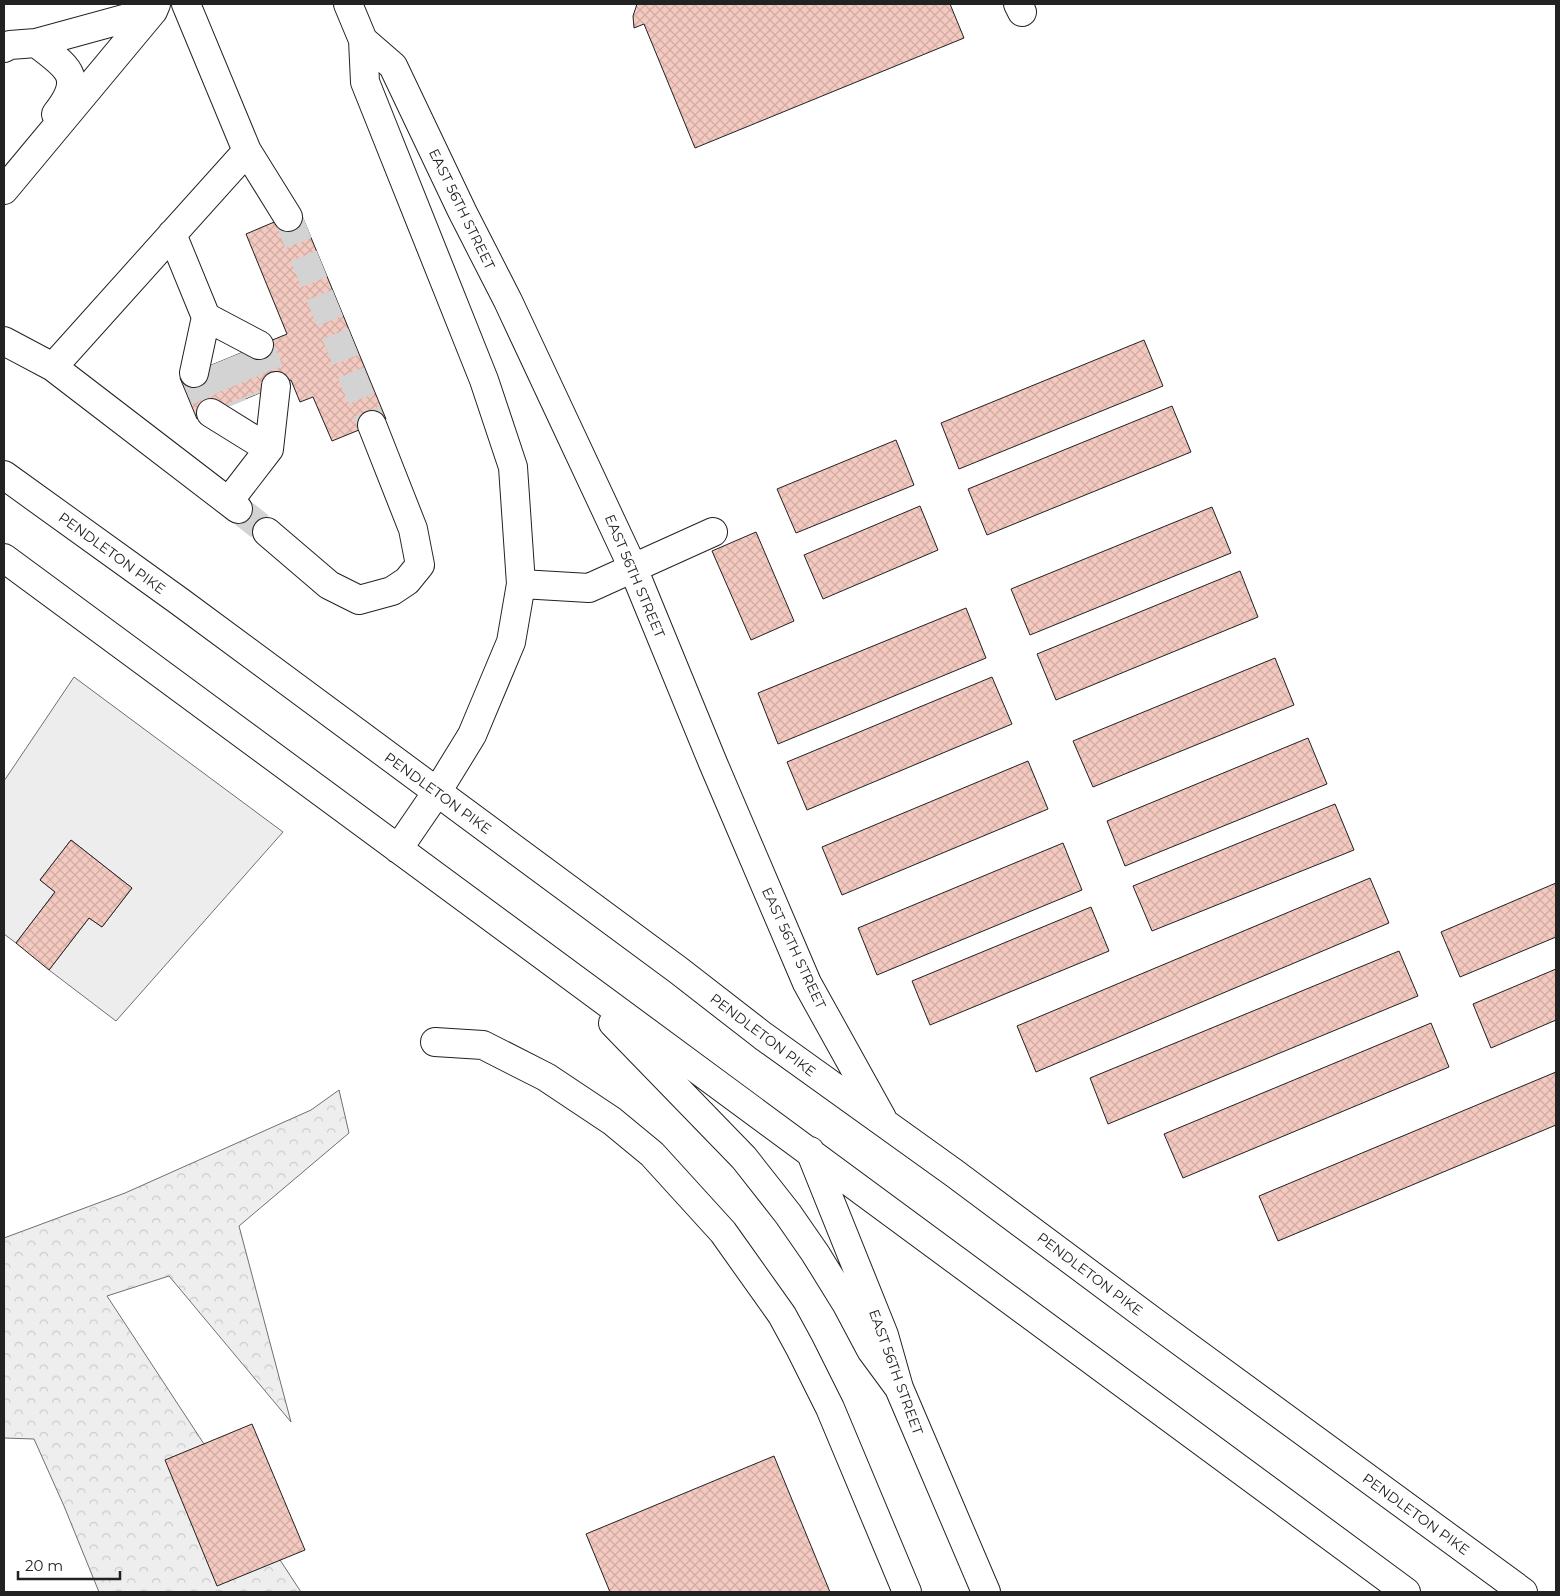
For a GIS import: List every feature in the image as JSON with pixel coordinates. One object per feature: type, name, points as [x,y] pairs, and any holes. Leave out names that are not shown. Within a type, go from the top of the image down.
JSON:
[{"type":"main road","points":[[186,4],[247,151],[288,217]]},
{"type":"main road","name":"EAST 56TH STREET","points":[[348,4],[363,40],[365,82],[484,380],[513,467],[520,584],[510,642],[472,735],[438,792],[398,849]]},
{"type":"main road","points":[[4,48],[10,45],[36,43],[154,8]]},
{"type":"main road","points":[[4,190],[154,8]]},
{"type":"main road","name":"EAST 56TH STREET","points":[[363,40],[393,66],[508,301],[633,568],[712,763],[806,983],[885,1124]]},
{"type":"main road","points":[[4,173],[65,103],[71,87],[70,74],[65,65],[36,43]]},
{"type":"main road","points":[[53,367],[247,151]]},
{"type":"main road","points":[[172,234],[206,317],[227,359],[206,317]]},
{"type":"main road","points":[[4,341],[53,367],[234,505],[269,449]]},
{"type":"main road","points":[[269,449],[244,400],[269,449]]},
{"type":"main road","points":[[267,532],[329,585],[359,600],[392,591],[407,582],[420,565],[413,529],[372,425]]},
{"type":"main road","name":"PENDLETON PIKE","points":[[4,476],[179,601],[678,970],[763,1036],[954,1173],[1523,1592]]},
{"type":"main road","points":[[520,584],[589,588],[713,532]]},
{"type":"main road","points":[[4,558],[810,1151],[1393,1588]]},
{"type":"main road","points":[[564,971],[744,1158],[788,1214],[815,1253],[871,1350],[899,1388]]},
{"type":"main road","points":[[435,1042],[483,1045],[546,1077],[604,1116],[652,1154],[723,1232],[782,1315],[800,1348],[830,1408],[907,1592]]},
{"type":"main road","name":"EAST 56TH STREET","points":[[810,1151],[884,1335],[899,1388],[986,1592]]},
{"type":"green space","points":[[339,1090],[349,1133],[239,1226],[291,1422],[169,1276],[107,1296],[301,1592],[99,1592],[34,1439],[4,1438],[4,1238],[125,1193],[311,1110]]},
{"type":"shaded area","points":[[74,677],[283,832],[116,1021],[49,970],[89,918],[102,927],[132,888],[71,840],[40,880],[55,892],[16,943],[4,934],[4,781]]},
{"type":"building","points":[[637,4],[950,4],[964,38],[695,148],[644,24],[634,28],[633,16]]},
{"type":"building","points":[[300,211],[386,419],[332,441],[313,397],[300,402],[291,380],[197,419],[180,378],[287,334],[246,234]]},
{"type":"building","points":[[1144,340],[1163,386],[959,469],[941,423]]},
{"type":"building","points":[[1172,406],[1191,452],[987,535],[968,489]]},
{"type":"building","points":[[896,440],[914,485],[796,533],[777,489]]},
{"type":"building","points":[[920,506],[938,550],[823,599],[804,555]]},
{"type":"building","points":[[1212,507],[1231,553],[1030,635],[1011,589]]},
{"type":"building","points":[[756,532],[794,621],[751,640],[712,551]]},
{"type":"building","points":[[1240,571],[1258,617],[1056,700],[1037,654]]},
{"type":"building","points":[[966,608],[986,658],[778,744],[758,693]]},
{"type":"building","points":[[1275,658],[1294,705],[1093,787],[1073,741]]},
{"type":"building","points":[[992,677],[1012,724],[807,810],[787,762]]},
{"type":"building","points":[[1308,738],[1327,784],[1125,866],[1107,821]]},
{"type":"building","points":[[1028,761],[1048,809],[842,895],[822,847]]},
{"type":"building","points":[[1335,804],[1354,850],[1152,931],[1133,886]]},
{"type":"building","points":[[71,840],[132,888],[102,927],[89,918],[49,970],[16,943],[55,892],[40,880]]},
{"type":"building","points":[[1063,843],[1082,890],[877,975],[858,928]]},
{"type":"building","points":[[1370,878],[1389,923],[1036,1072],[1017,1026]]},
{"type":"building","points":[[1556,883],[1556,937],[1460,977],[1441,932]]},
{"type":"building","points":[[1091,907],[1109,951],[930,1025],[912,981]]},
{"type":"building","points":[[1399,951],[1418,996],[1108,1124],[1090,1078]]},
{"type":"building","points":[[1556,969],[1556,1020],[1491,1048],[1473,1004]]},
{"type":"building","points":[[1431,1023],[1449,1067],[1183,1178],[1164,1134]]},
{"type":"building","points":[[1556,1072],[1556,1125],[1278,1241],[1259,1196]]},
{"type":"building","points":[[252,1424],[305,1550],[217,1586],[165,1460]]},
{"type":"building","points":[[774,1456],[830,1592],[610,1592],[586,1534]]},
{"type":"tunnel","points":[[288,217],[372,425]]},
{"type":"tunnel","points":[[259,345],[276,386]]},
{"type":"tunnel","points":[[238,354],[255,395]]},
{"type":"tunnel","points":[[216,363],[233,405]]},
{"type":"tunnel","points":[[194,373],[211,413]]},
{"type":"tunnel","points":[[238,509],[267,532]]}]
